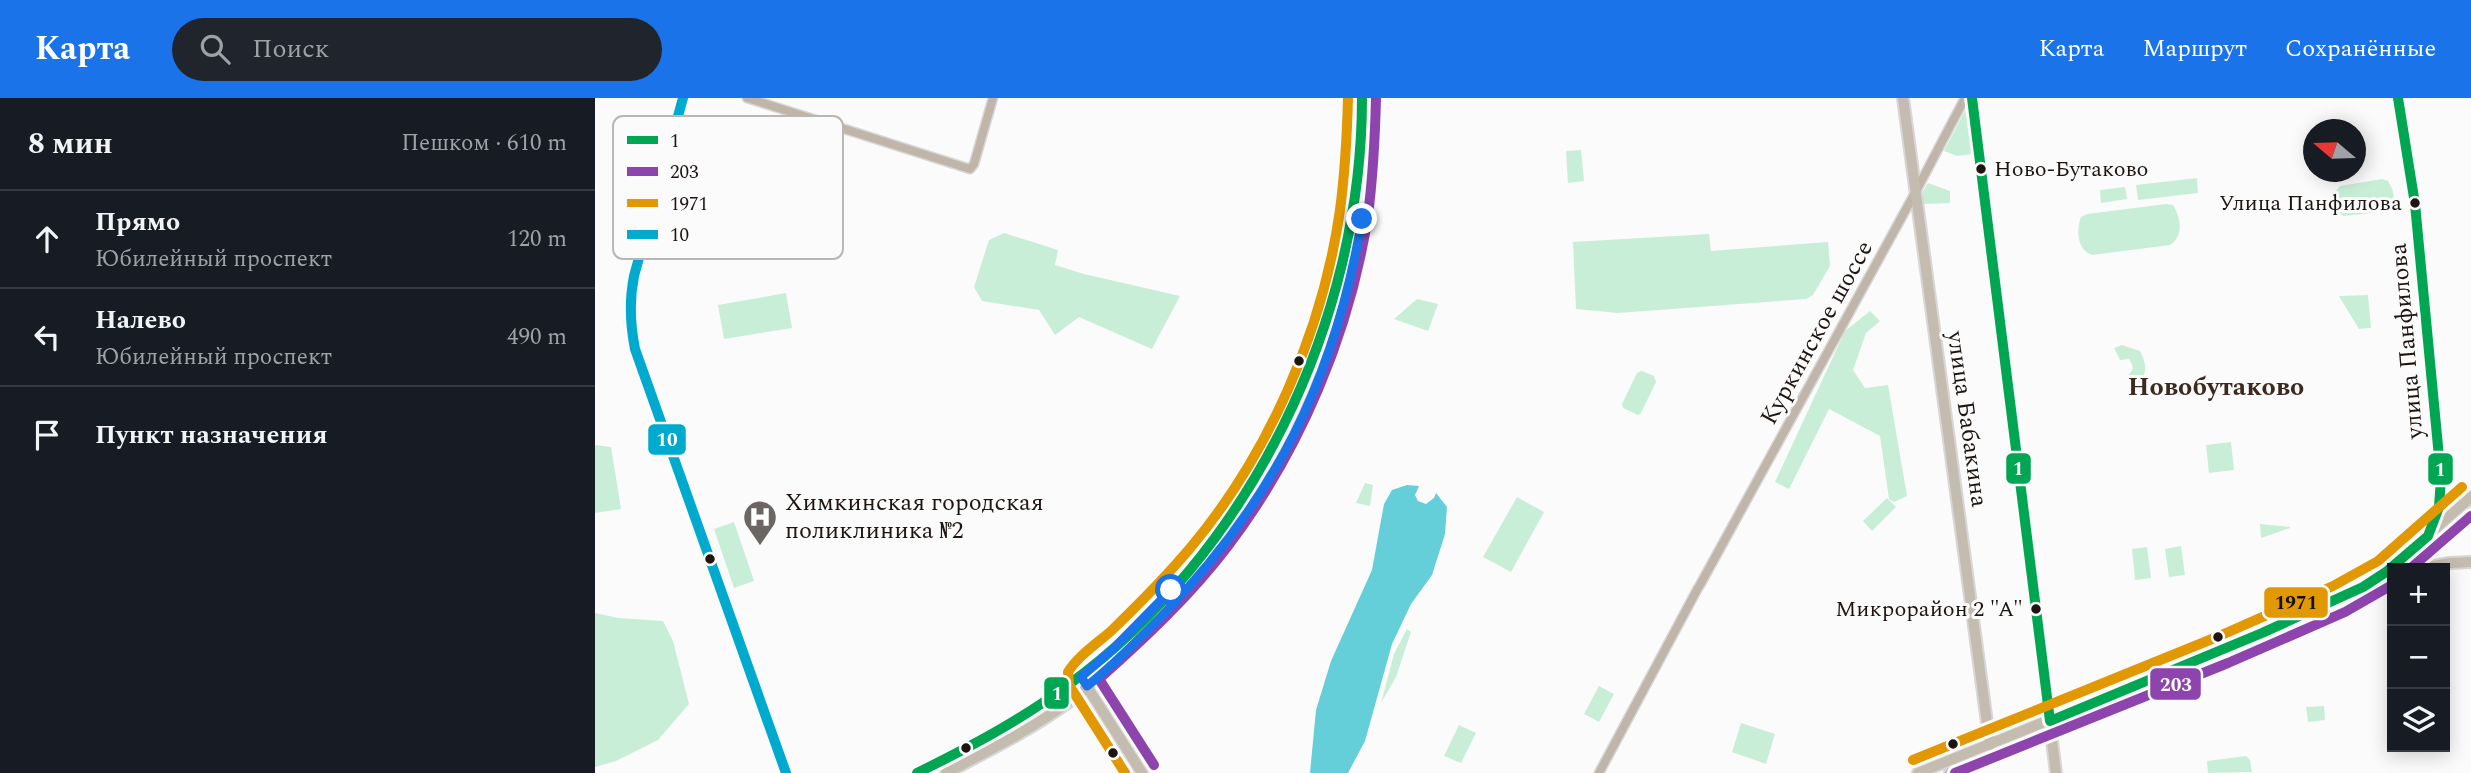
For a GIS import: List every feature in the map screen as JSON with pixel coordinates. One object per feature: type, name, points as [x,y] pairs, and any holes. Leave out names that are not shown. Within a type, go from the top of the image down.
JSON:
[{"type":"main road","points":[[678,116],[683,98]]},
{"type":"main road","points":[[946,773],[1070,701],[1084,681],[1197,561],[1254,483],[1289,420],[1317,355],[1339,283],[1356,189],[1362,98]]},
{"type":"main road","points":[[917,773],[981,742],[1084,681],[1143,635],[1226,544],[1263,489],[1303,416],[1327,358],[1351,281],[1366,198],[1374,98]]},
{"type":"main road","name":"улица Бабакина","points":[[1903,98],[1990,745]]},
{"type":"main road","name":"улица Бабакина","points":[[1972,98],[2056,773]]},
{"type":"main road","name":"улица Панфилова","points":[[2398,98],[2418,239],[2441,485],[2439,507],[2428,536]]},
{"type":"main road","points":[[639,259],[632,284],[629,322],[635,349],[786,773]]},
{"type":"main road","points":[[1918,773],[2339,599],[2386,572],[2471,497]]},
{"type":"main road","points":[[2415,563],[2471,514]]},
{"type":"main road","points":[[2450,563],[2471,562]]},
{"type":"main road","points":[[1950,773],[2052,734],[2338,614],[2387,584]]},
{"type":"main road","points":[[1084,681],[1142,773]]},
{"type":"street","points":[[747,98],[804,116]]},
{"type":"street","points":[[843,129],[970,169],[993,98]]},
{"type":"street","name":"Куркинское шоссе","points":[[1599,773],[1965,98]]},
{"type":"street","points":[[1902,217],[1916,224],[1921,233]]},
{"type":"green space","points":[[1966,109],[1972,154],[1957,156],[1944,151]]},
{"type":"green space","points":[[1581,150],[1584,181],[1568,183],[1566,151]]},
{"type":"green space","points":[[2197,178],[2198,193],[2138,200],[2136,185]]},
{"type":"green space","points":[[2382,179],[2388,181],[2393,192],[2393,200],[2389,206],[2373,213],[2344,216],[2335,210],[2333,194],[2340,186]]},
{"type":"green space","points":[[1928,183],[1950,191],[1950,203],[1923,204],[1923,191]]},
{"type":"green space","points":[[2125,187],[2127,199],[2101,203],[2100,190]]},
{"type":"green space","points":[[2173,205],[2179,221],[2179,232],[2170,245],[2092,255],[2083,249],[2078,233],[2081,217]]},
{"type":"green space","points":[[1004,233],[1058,250],[1055,265],[1180,296],[1152,349],[1079,317],[1055,335],[1039,310],[982,301],[974,287],[989,240]]},
{"type":"green space","points":[[1709,234],[1711,251],[1828,242],[1830,266],[1813,295],[1806,299],[1618,313],[1576,309],[1573,242]]},
{"type":"green space","points":[[786,293],[792,328],[724,339],[718,305]]},
{"type":"green space","points":[[2368,295],[2371,328],[2359,329],[2339,296]]},
{"type":"green space","points":[[1417,299],[1438,304],[1428,331],[1394,319]]},
{"type":"green space","points":[[1870,311],[1880,321],[1866,333],[1853,370],[1865,388],[1888,385],[1907,496],[1894,502],[1889,499],[1880,436],[1829,409],[1789,489],[1775,482],[1845,331]]},
{"type":"green space","points":[[2122,345],[2140,351],[2144,361],[2144,375],[2135,388],[2127,376],[2133,368],[2131,362],[2129,359],[2120,360],[2114,348]]},
{"type":"green space","points":[[1642,371],[1654,376],[1656,382],[1638,415],[1623,408],[1622,404],[1637,373]]},
{"type":"green space","points":[[2231,442],[2234,470],[2209,473],[2206,445]]},
{"type":"green space","points":[[595,445],[611,447],[621,509],[595,513]]},
{"type":"green space","points":[[1365,483],[1373,485],[1370,506],[1356,503]]},
{"type":"green space","points":[[1517,497],[1544,512],[1511,572],[1483,557]]},
{"type":"green space","points":[[1887,498],[1896,507],[1872,531],[1863,521]]},
{"type":"green space","points":[[734,522],[754,581],[734,588],[714,529]]},
{"type":"green space","points":[[2260,524],[2290,527],[2290,528],[2261,538]]},
{"type":"green space","points":[[2181,546],[2185,575],[2169,577],[2165,549]]},
{"type":"green space","points":[[2147,547],[2151,578],[2135,580],[2132,549]]},
{"type":"green space","points":[[595,613],[618,618],[663,621],[673,641],[689,704],[658,740],[616,761],[595,767]]},
{"type":"green space","points":[[1407,629],[1411,632],[1396,677],[1381,703],[1394,654]]},
{"type":"green space","points":[[1599,686],[1614,694],[1599,722],[1584,714]]},
{"type":"green space","points":[[2324,706],[2325,720],[2308,722],[2306,707]]},
{"type":"green space","points":[[1741,723],[1775,734],[1766,764],[1732,752]]},
{"type":"green space","points":[[1459,725],[1476,733],[1461,763],[1444,756]]},
{"type":"green space","points":[[2246,756],[2250,760],[2252,772],[2208,773],[2207,761]]},
{"type":"water","points":[[1407,485],[1419,486],[1415,495],[1418,501],[1426,504],[1436,493],[1447,507],[1445,534],[1432,575],[1411,604],[1392,644],[1365,741],[1348,773],[1310,773],[1316,710],[1331,661],[1372,570],[1384,504],[1392,490]]},
{"type":"transit line","name":"10","points":[[678,116],[683,98]]},
{"type":"transit line","name":"1971","points":[[1125,773],[1069,685],[1068,672],[1141,601],[1191,547],[1245,472],[1268,431],[1306,345],[1332,255],[1343,182],[1348,98]]},
{"type":"transit line","name":"1","points":[[917,773],[1032,710],[1068,685],[1133,631],[1191,569],[1241,500],[1283,426],[1317,347],[1342,265],[1357,182],[1362,98]]},
{"type":"transit line","name":"203","points":[[1154,765],[1099,679],[1167,616],[1214,564],[1254,509],[1299,431],[1335,347],[1360,259],[1371,186],[1376,98]]},
{"type":"transit line","name":"1","points":[[1972,98],[2050,721],[2262,633],[2363,587],[2386,572],[2428,536],[2439,507],[2441,478],[2415,204],[2398,98]]},
{"type":"transit line","name":"10","points":[[639,259],[631,303],[635,349],[786,773]]},
{"type":"transit line","name":"1971","points":[[1913,760],[2217,637],[2333,586],[2378,561],[2462,487]]},
{"type":"transit line","name":"203","points":[[2417,563],[2471,516]]},
{"type":"transit line","name":"203","points":[[1955,773],[2228,663],[2345,612],[2387,588]]},
{"type":"place","name":"Ново-Бутаково","points":[[1981,169]]},
{"type":"place","name":"Улица Панфилова","points":[[2415,203]]},
{"type":"place","name":"Химкинская городская поликлиника №2","points":[[760,547]]},
{"type":"place","name":"Микрорайон 2 \"А\"","points":[[2036,609]]},
{"type":"district","name":"Новобутаково","points":[[2216,387]]},
{"type":"route","points":[[1171,590],[1081,677],[1087,686],[1124,655],[1179,598],[1226,544],[1263,489],[1293,436],[1323,370],[1351,281],[1362,219]]}]
